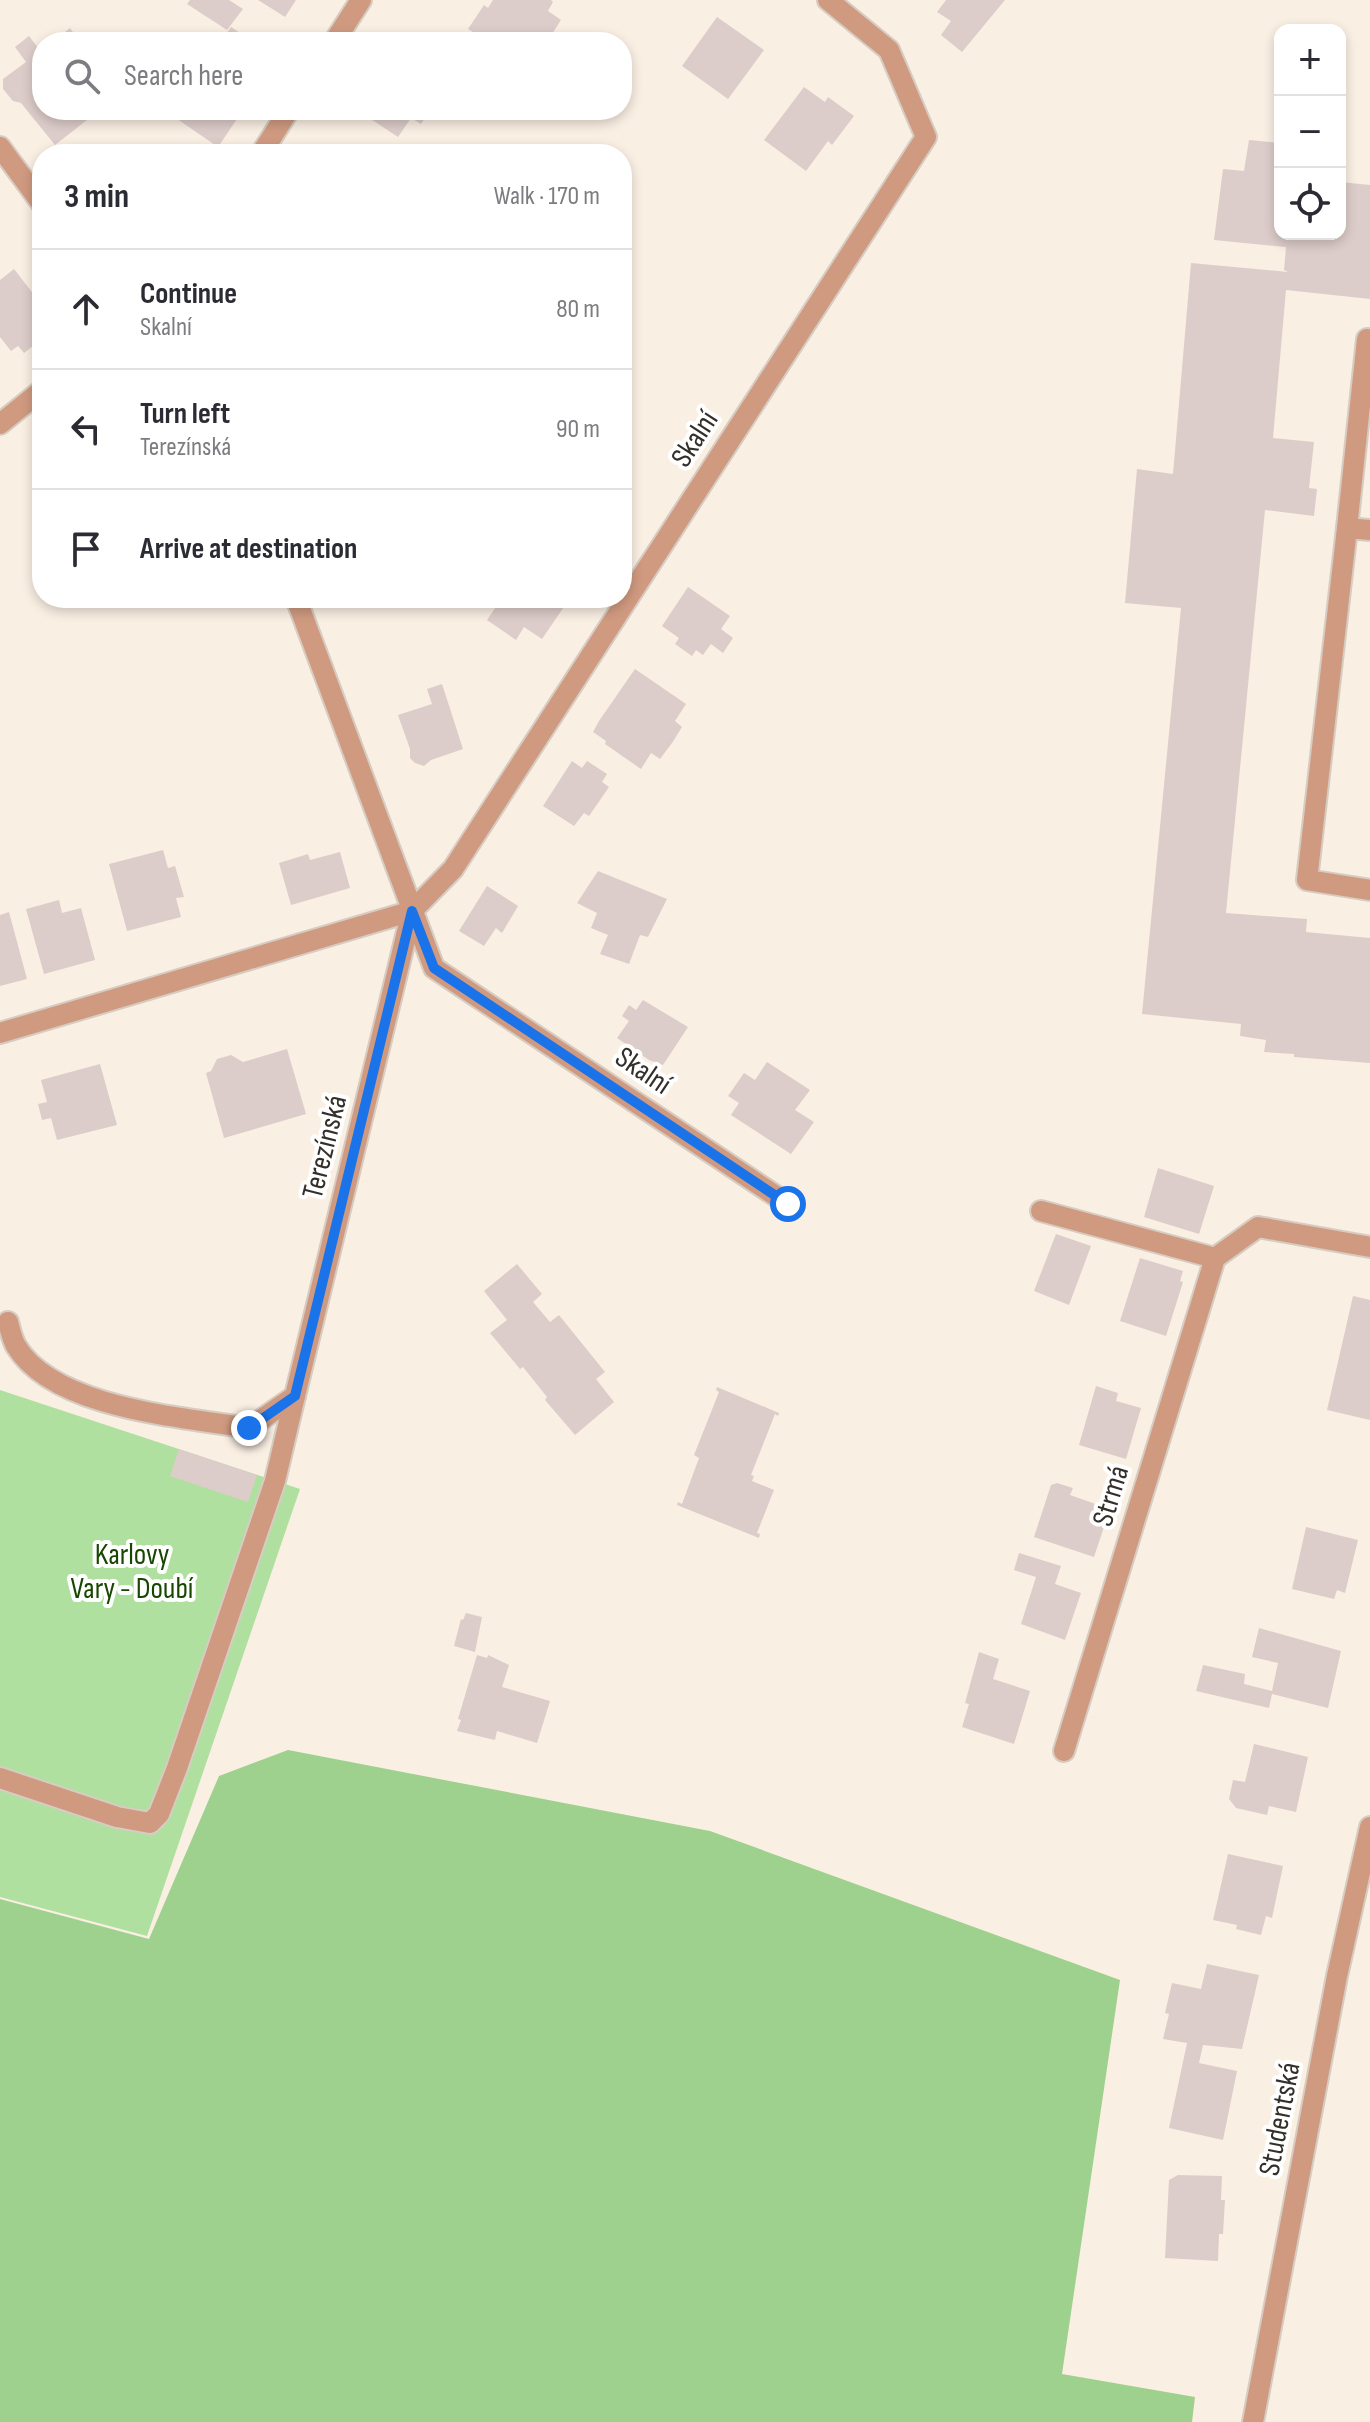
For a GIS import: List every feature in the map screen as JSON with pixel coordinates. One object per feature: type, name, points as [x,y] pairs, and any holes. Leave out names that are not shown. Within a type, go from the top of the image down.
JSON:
[{"type":"street","points":[[340,32],[361,0]]},
{"type":"street","name":"Skalní","points":[[632,592],[926,137],[889,50],[828,0]]},
{"type":"street","points":[[267,144],[283,120]]},
{"type":"street","points":[[0,147],[32,190]]},
{"type":"street","points":[[1367,339],[1307,880],[1370,890]]},
{"type":"street","points":[[0,424],[32,398]]},
{"type":"street","points":[[1347,528],[1370,530]]},
{"type":"street","points":[[300,608],[412,911]]},
{"type":"street","name":"Skalní","points":[[0,1033],[412,911],[453,869],[622,608]]},
{"type":"street","name":"Skalní","points":[[412,911],[434,968],[788,1204]]},
{"type":"street","name":"Terezínská","points":[[0,1778],[117,1817],[150,1823],[159,1814],[275,1481],[412,911]]},
{"type":"street","points":[[1041,1211],[1215,1258],[1258,1227],[1370,1247]]},
{"type":"street","name":"Strmá","points":[[1064,1751],[1215,1258]]},
{"type":"street","points":[[8,1322],[14,1345],[33,1366],[74,1393],[136,1410],[249,1428],[295,1396]]},
{"type":"street","name":"Studentská","points":[[1253,2422],[1337,1976],[1370,1827]]},
{"type":"green space","name":"Karlovy Vary - Doubí","points":[[0,1390],[300,1489],[147,1936],[0,1897]]},
{"type":"green space","points":[[288,1750],[710,1831],[1120,1980],[1062,2374],[1195,2397],[1192,2422],[0,2422],[0,1899],[149,1939],[219,1776]]},
{"type":"building","points":[[190,0],[229,0],[243,9],[227,30],[187,4]]},
{"type":"building","points":[[258,0],[296,0],[285,17]]},
{"type":"building","points":[[493,0],[551,0],[553,2],[548,11],[561,20],[553,32],[473,32],[468,29],[484,5],[488,8]]},
{"type":"building","points":[[946,0],[1005,0],[962,52],[941,35],[951,21],[937,12]]},
{"type":"building","points":[[717,17],[764,50],[728,99],[682,66]]},
{"type":"building","points":[[29,36],[32,40],[32,117],[3,89],[3,79],[26,62],[15,47]]},
{"type":"building","points":[[804,87],[825,102],[828,97],[854,116],[832,145],[828,141],[806,171],[764,140]]},
{"type":"building","points":[[35,120],[87,120],[56,144]]},
{"type":"building","points":[[179,120],[236,120],[220,144],[214,144]]},
{"type":"building","points":[[372,120],[410,120],[398,137]]},
{"type":"building","points":[[1249,140],[1274,142],[1274,240],[1346,240],[1346,183],[1370,185],[1370,299],[1286,290],[1273,438],[1314,442],[1309,488],[1317,489],[1314,516],[1265,510],[1226,913],[1307,919],[1306,932],[1370,938],[1370,1063],[1264,1052],[1266,1040],[1240,1036],[1241,1024],[1142,1014],[1181,608],[1125,603],[1137,469],[1173,474],[1191,263],[1288,272],[1284,270],[1286,247],[1214,240],[1223,169],[1244,171]]},
{"type":"building","points":[[14,269],[32,292],[32,347],[24,353],[18,346],[11,351],[0,337],[0,280]]},
{"type":"building","points":[[688,587],[730,616],[721,629],[733,638],[723,653],[711,644],[703,655],[696,650],[692,656],[675,644],[679,638],[662,626]]},
{"type":"building","points":[[495,608],[563,608],[542,639],[524,627],[516,640],[487,620]]},
{"type":"building","points":[[635,669],[686,704],[675,721],[682,727],[672,743],[660,759],[651,753],[641,769],[593,732]]},
{"type":"building","points":[[442,684],[463,749],[431,760],[424,766],[410,758],[410,749],[398,715],[432,704],[427,689]]},
{"type":"building","points":[[572,761],[582,768],[587,761],[607,774],[602,782],[609,787],[589,816],[584,813],[574,826],[543,806]]},
{"type":"building","points":[[163,850],[168,868],[175,866],[184,897],[176,898],[181,917],[127,931],[109,864]]},
{"type":"building","points":[[340,852],[350,888],[291,905],[279,863],[308,854],[310,860]]},
{"type":"building","points":[[598,871],[667,899],[648,937],[640,935],[629,964],[600,954],[608,935],[591,928],[597,913],[577,903]]},
{"type":"building","points":[[487,886],[518,906],[502,933],[496,928],[484,946],[459,931]]},
{"type":"building","points":[[59,900],[62,913],[81,908],[95,960],[44,974],[26,909]]},
{"type":"building","points":[[9,912],[27,979],[0,986],[0,915]]},
{"type":"building","points":[[643,1000],[688,1027],[663,1065],[649,1060],[617,1038],[629,1021],[622,1016],[629,1005],[636,1010]]},
{"type":"building","points":[[287,1049],[306,1114],[224,1138],[206,1073],[211,1071],[217,1059],[231,1055],[243,1062]]},
{"type":"building","points":[[767,1062],[810,1090],[795,1110],[814,1122],[791,1154],[731,1115],[739,1103],[728,1096],[744,1073],[755,1080]]},
{"type":"building","points":[[100,1064],[117,1125],[57,1140],[51,1118],[42,1120],[38,1104],[47,1102],[41,1080]]},
{"type":"building","points":[[1158,1168],[1214,1186],[1199,1234],[1144,1217]]},
{"type":"building","points":[[1056,1234],[1091,1246],[1069,1305],[1034,1291]]},
{"type":"building","points":[[1140,1258],[1183,1271],[1180,1281],[1183,1282],[1166,1336],[1120,1321]]},
{"type":"building","points":[[517,1264],[542,1294],[533,1302],[550,1322],[559,1315],[605,1372],[596,1379],[614,1402],[575,1435],[545,1400],[547,1397],[523,1367],[520,1369],[490,1333],[507,1320],[484,1291]]},
{"type":"building","points":[[1353,1296],[1370,1300],[1370,1420],[1327,1410]]},
{"type":"building","points":[[1096,1386],[1118,1393],[1116,1401],[1141,1408],[1126,1459],[1079,1445]]},
{"type":"building","points":[[717,1387],[779,1413],[778,1416],[775,1414],[751,1475],[754,1476],[752,1481],[774,1490],[757,1533],[760,1534],[759,1538],[677,1505],[678,1502],[682,1504],[699,1458],[694,1455],[719,1392]]},
{"type":"building","points":[[179,1449],[257,1475],[248,1502],[170,1476]]},
{"type":"building","points":[[1057,1483],[1073,1488],[1070,1495],[1110,1509],[1094,1557],[1034,1537],[1051,1485]]},
{"type":"building","points":[[1306,1527],[1358,1540],[1345,1593],[1337,1590],[1334,1599],[1292,1589]]},
{"type":"building","points":[[1019,1553],[1061,1566],[1055,1584],[1081,1593],[1065,1640],[1021,1624],[1036,1577],[1014,1570]]},
{"type":"building","points":[[466,1613],[482,1617],[475,1652],[454,1646],[461,1619]]},
{"type":"building","points":[[1259,1628],[1341,1651],[1328,1708],[1272,1694],[1269,1708],[1196,1691],[1203,1665],[1245,1674],[1244,1684],[1272,1691],[1278,1663],[1252,1657]]},
{"type":"building","points":[[979,1652],[999,1659],[993,1679],[1030,1691],[1014,1744],[962,1727]]},
{"type":"building","points":[[477,1655],[487,1658],[488,1655],[509,1665],[502,1687],[550,1701],[537,1743],[497,1731],[495,1740],[457,1731]]},
{"type":"building","points":[[1254,1744],[1308,1757],[1296,1812],[1269,1806],[1267,1815],[1236,1808],[1229,1799],[1233,1780],[1245,1782]]},
{"type":"building","points":[[1228,1854],[1283,1866],[1272,1918],[1266,1916],[1261,1935],[1213,1920]]},
{"type":"building","points":[[1207,1964],[1259,1975],[1242,2049],[1203,2045],[1199,2063],[1237,2071],[1223,2140],[1169,2128],[1187,2043],[1163,2039],[1169,2014],[1165,2013],[1172,1983],[1201,1989]]},
{"type":"building","points":[[1178,2175],[1222,2176],[1221,2200],[1225,2200],[1218,2261],[1165,2258],[1169,2180]]},
{"type":"route","points":[[249,1428],[295,1396],[412,911],[434,968],[788,1204]]}]
